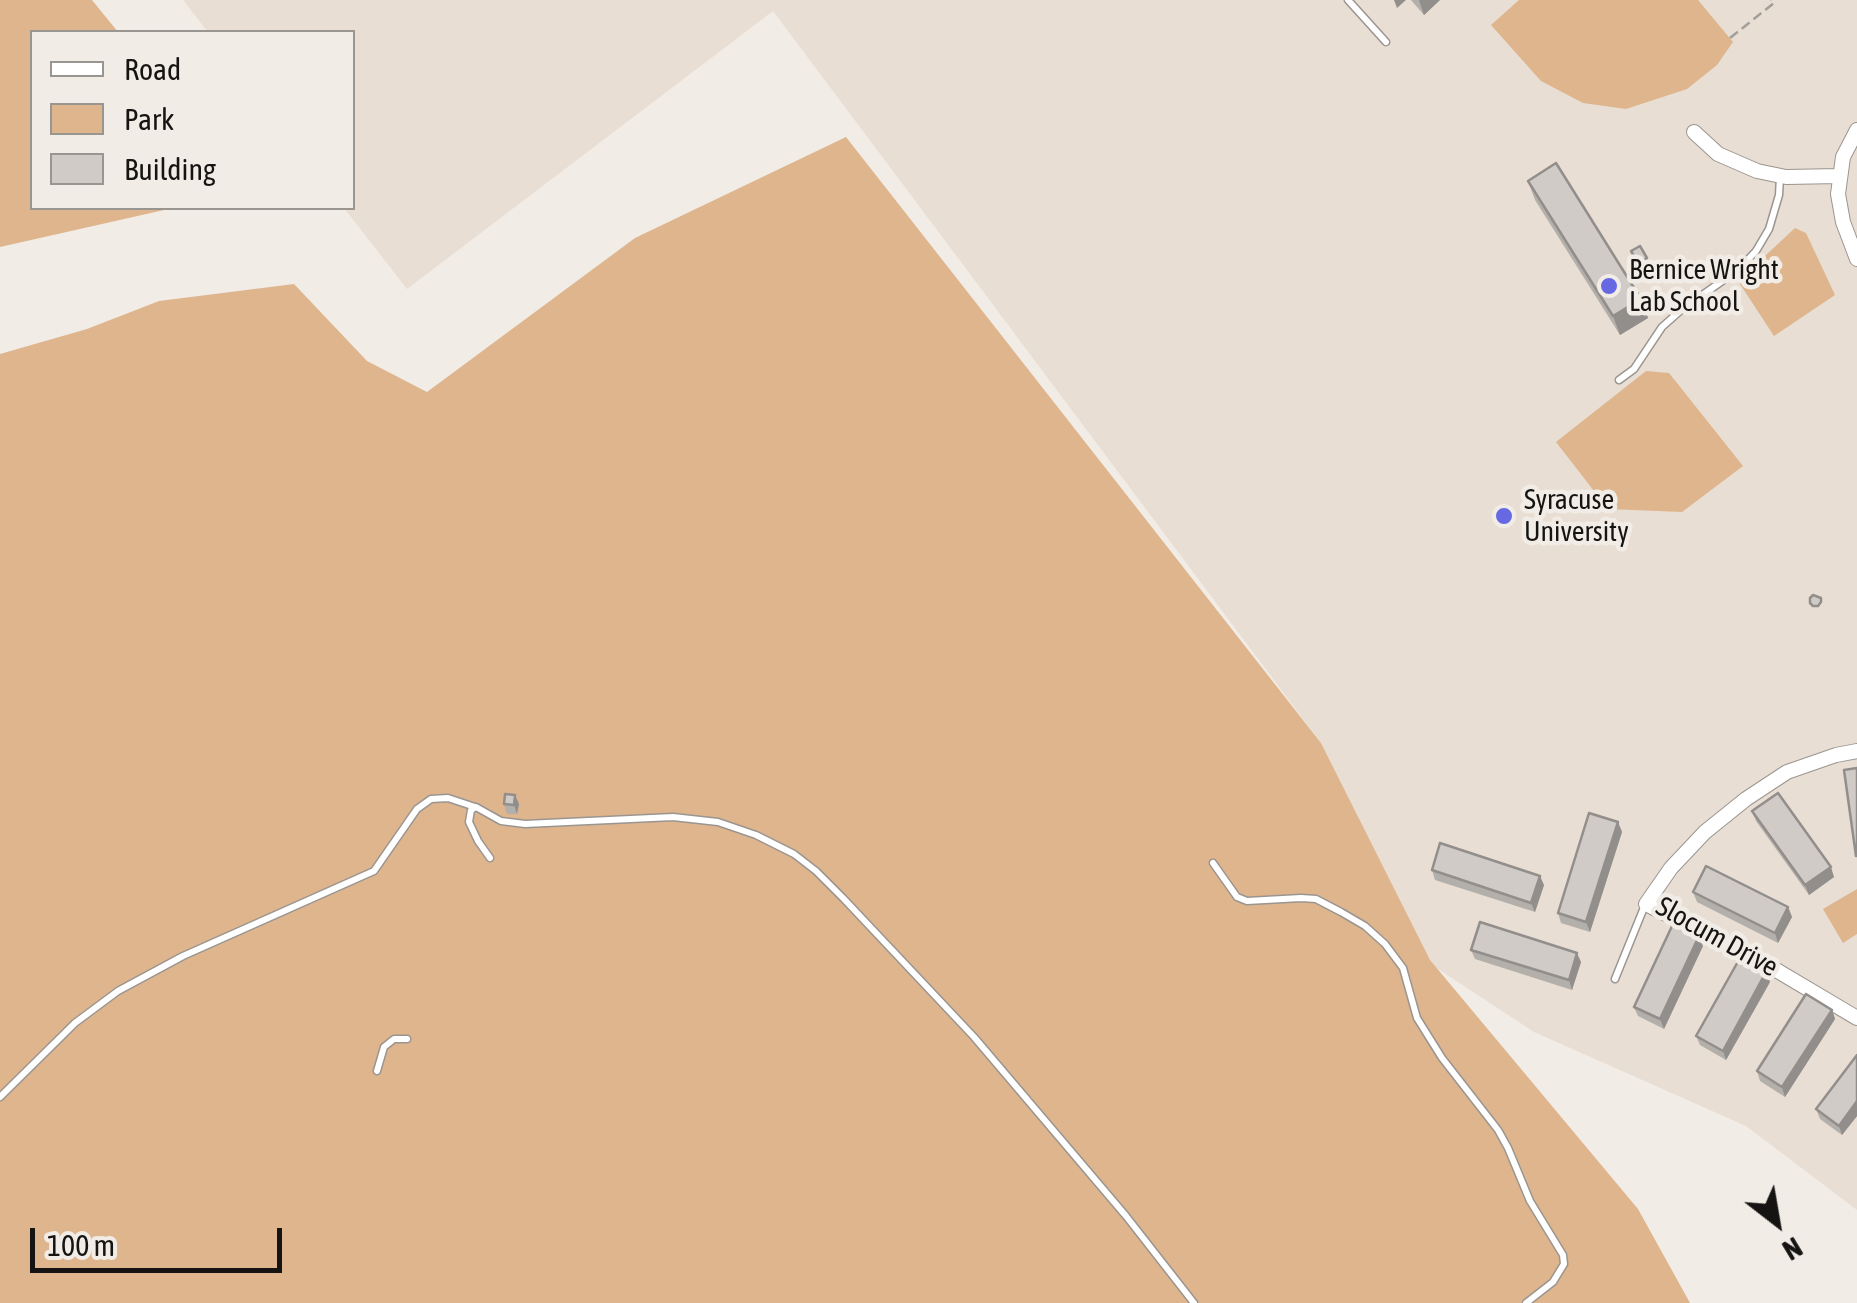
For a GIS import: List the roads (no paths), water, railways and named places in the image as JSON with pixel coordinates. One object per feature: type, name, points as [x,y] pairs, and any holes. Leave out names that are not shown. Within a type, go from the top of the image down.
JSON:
[{"type":"street","points":[[1857,130],[1843,157],[1838,194],[1843,222],[1857,259]]},
{"type":"street","points":[[1694,132],[1718,154],[1757,171],[1780,176],[1839,176]]},
{"type":"street","name":"Slocum Drive","points":[[1857,751],[1787,772],[1746,799],[1705,832],[1671,868],[1646,904],[1766,964],[1857,1018]]},
{"type":"lane","points":[[1348,0],[1386,42]]},
{"type":"lane","points":[[1619,380],[1634,369],[1662,326],[1740,268],[1756,250],[1769,229],[1780,176]]},
{"type":"lane","points":[[0,1097],[74,1024],[118,991],[183,956],[374,870],[417,809],[432,799],[448,798],[502,821],[525,824],[673,818],[718,822],[794,854],[843,898],[974,1036],[1194,1303]]},
{"type":"lane","points":[[476,807],[471,810],[469,822],[490,858]]},
{"type":"lane","points":[[1213,863],[1237,897],[1248,901],[1316,900],[1341,912],[1365,926],[1404,968],[1417,1018],[1442,1058],[1498,1130],[1530,1201],[1563,1255],[1564,1264],[1553,1282],[1526,1303]]},
{"type":"lane","points":[[1615,979],[1646,904]]},
{"type":"lane","points":[[377,1071],[384,1047],[394,1039],[407,1040]]},
{"type":"place","name":"Bernice Wright Lab School","points":[[1609,286]]},
{"type":"place","name":"Syracuse University","points":[[1504,516]]}]
